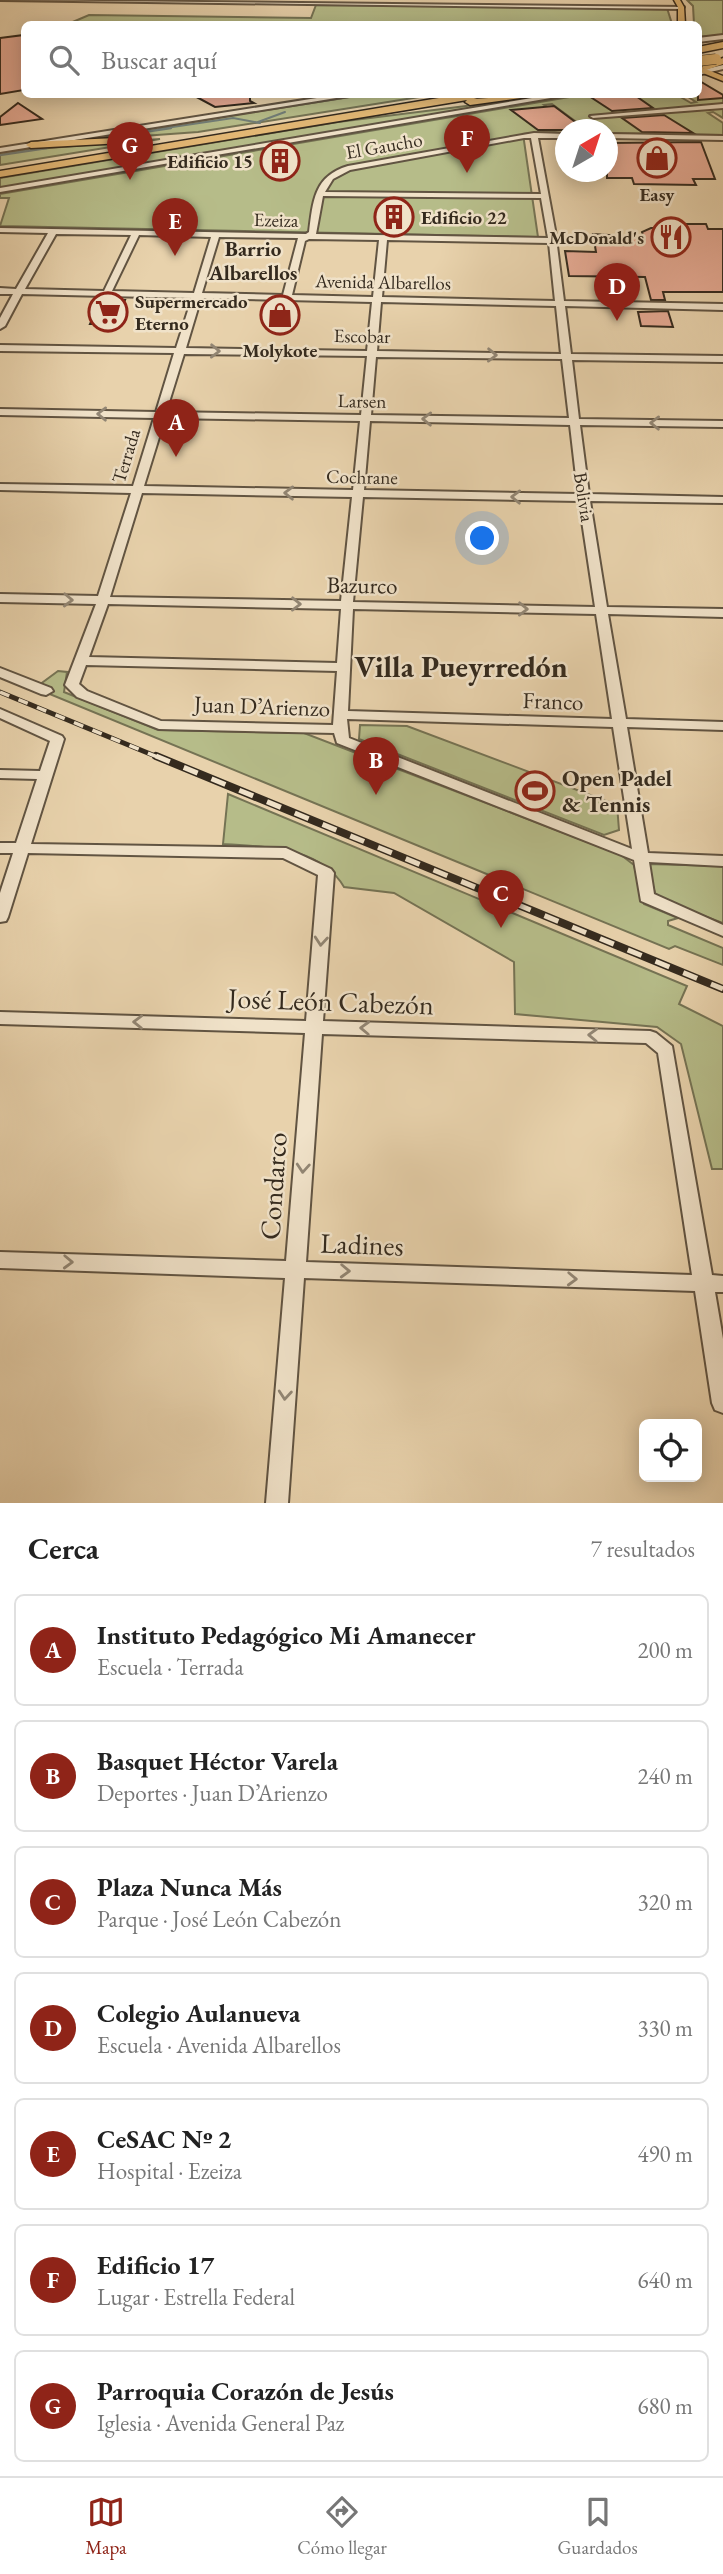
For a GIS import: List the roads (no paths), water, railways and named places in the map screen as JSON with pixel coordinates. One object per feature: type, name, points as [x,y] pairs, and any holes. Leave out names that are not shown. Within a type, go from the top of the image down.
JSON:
[{"type":"highway","points":[[421,100],[430,98]]},
{"type":"highway","points":[[0,169],[433,98]]},
{"type":"highway","points":[[0,174],[461,98]]},
{"type":"highway","points":[[364,115],[510,98]]},
{"type":"highway","points":[[31,145],[127,141],[240,130]]},
{"type":"main road","points":[[709,59],[720,78]]},
{"type":"street","points":[[0,0],[679,4]]},
{"type":"street","points":[[702,40],[723,37]]},
{"type":"street","points":[[0,150],[332,98]]},
{"type":"street","points":[[0,190],[547,98]]},
{"type":"street","points":[[593,116],[723,106]]},
{"type":"street","name":"El Gaucho","points":[[287,297],[302,240],[313,233],[327,176],[343,169],[534,135],[555,136]]},
{"type":"street","name":"Bolivia","points":[[534,135],[561,303],[565,356],[584,499],[621,724],[639,858]]},
{"type":"street","points":[[618,136],[723,138]]},
{"type":"street","points":[[321,194],[544,196]]},
{"type":"street","name":"Ezeiza","points":[[0,230],[552,241]]},
{"type":"street","points":[[0,326],[53,231]]},
{"type":"street","points":[[107,293],[137,232]]},
{"type":"street","name":"Terrada","points":[[74,690],[216,234]]},
{"type":"street","points":[[340,722],[347,605],[383,238]]},
{"type":"street","name":"Avenida Albarellos","points":[[0,291],[723,307]]},
{"type":"street","name":"Escobar","points":[[0,348],[723,359]]},
{"type":"street","name":"Larsen","points":[[0,412],[723,424]]},
{"type":"street","name":"Cochrane","points":[[0,487],[723,500]]},
{"type":"street","name":"Bazurco","points":[[0,598],[723,613]]},
{"type":"street","points":[[82,661],[344,667]]},
{"type":"street","points":[[0,672],[46,691]]},
{"type":"street","name":"Juan D’Arienzo","points":[[74,690],[159,725],[340,722],[342,740],[349,744],[639,858],[723,861]]},
{"type":"street","points":[[0,713],[57,740],[0,917]]},
{"type":"street","name":"Franco","points":[[340,722],[723,726]]},
{"type":"street","points":[[0,774],[46,775]]},
{"type":"street","points":[[0,848],[22,849]]},
{"type":"street","name":"Condarco","points":[[22,849],[285,853],[326,873],[277,1503]]},
{"type":"street","points":[[639,858],[647,897],[723,931]]},
{"type":"street","name":"José León Cabezón","points":[[0,1018],[650,1037],[666,1050],[713,1284]]},
{"type":"street","name":"Ladines","points":[[0,1260],[713,1284]]},
{"type":"street","points":[[713,1284],[723,1403]]},
{"type":"waterway","points":[[258,122],[285,112]]},
{"type":"waterway","points":[[159,129],[233,118],[260,123]]},
{"type":"waterway","points":[[96,139],[171,128]]},
{"type":"waterway","points":[[0,155],[47,148]]},
{"type":"railway","points":[[0,692],[160,758]]},
{"type":"railway","points":[[156,756],[723,989]]},
{"type":"place","name":"Easy","points":[[657,158]]},
{"type":"place","name":"Edificio 15","points":[[280,161]]},
{"type":"place","name":"Edificio 17","points":[[467,173]]},
{"type":"place","name":"Parroquia Corazón de Jesús","points":[[130,180]]},
{"type":"place","name":"Edificio 22","points":[[394,217]]},
{"type":"place","name":"McDonald's","points":[[671,237]]},
{"type":"place","name":"CeSAC Nº 2","points":[[175,256]]},
{"type":"place","name":"Supermercado Eterno","points":[[108,312]]},
{"type":"place","name":"Molykote","points":[[280,315]]},
{"type":"place","name":"Colegio Aulanueva","points":[[617,321]]},
{"type":"place","name":"Instituto Pedagógico Mi Amanecer","points":[[176,457]]},
{"type":"place","name":"Open Padel & Tennis","points":[[535,791]]},
{"type":"place","name":"Basquet Héctor Varela","points":[[376,795]]},
{"type":"place","name":"Plaza Nunca Más","points":[[501,928]]},
{"type":"district","name":"Barrio Albarellos","points":[[253,260]]},
{"type":"district","name":"Villa Pueyrredón","points":[[461,666]]}]
